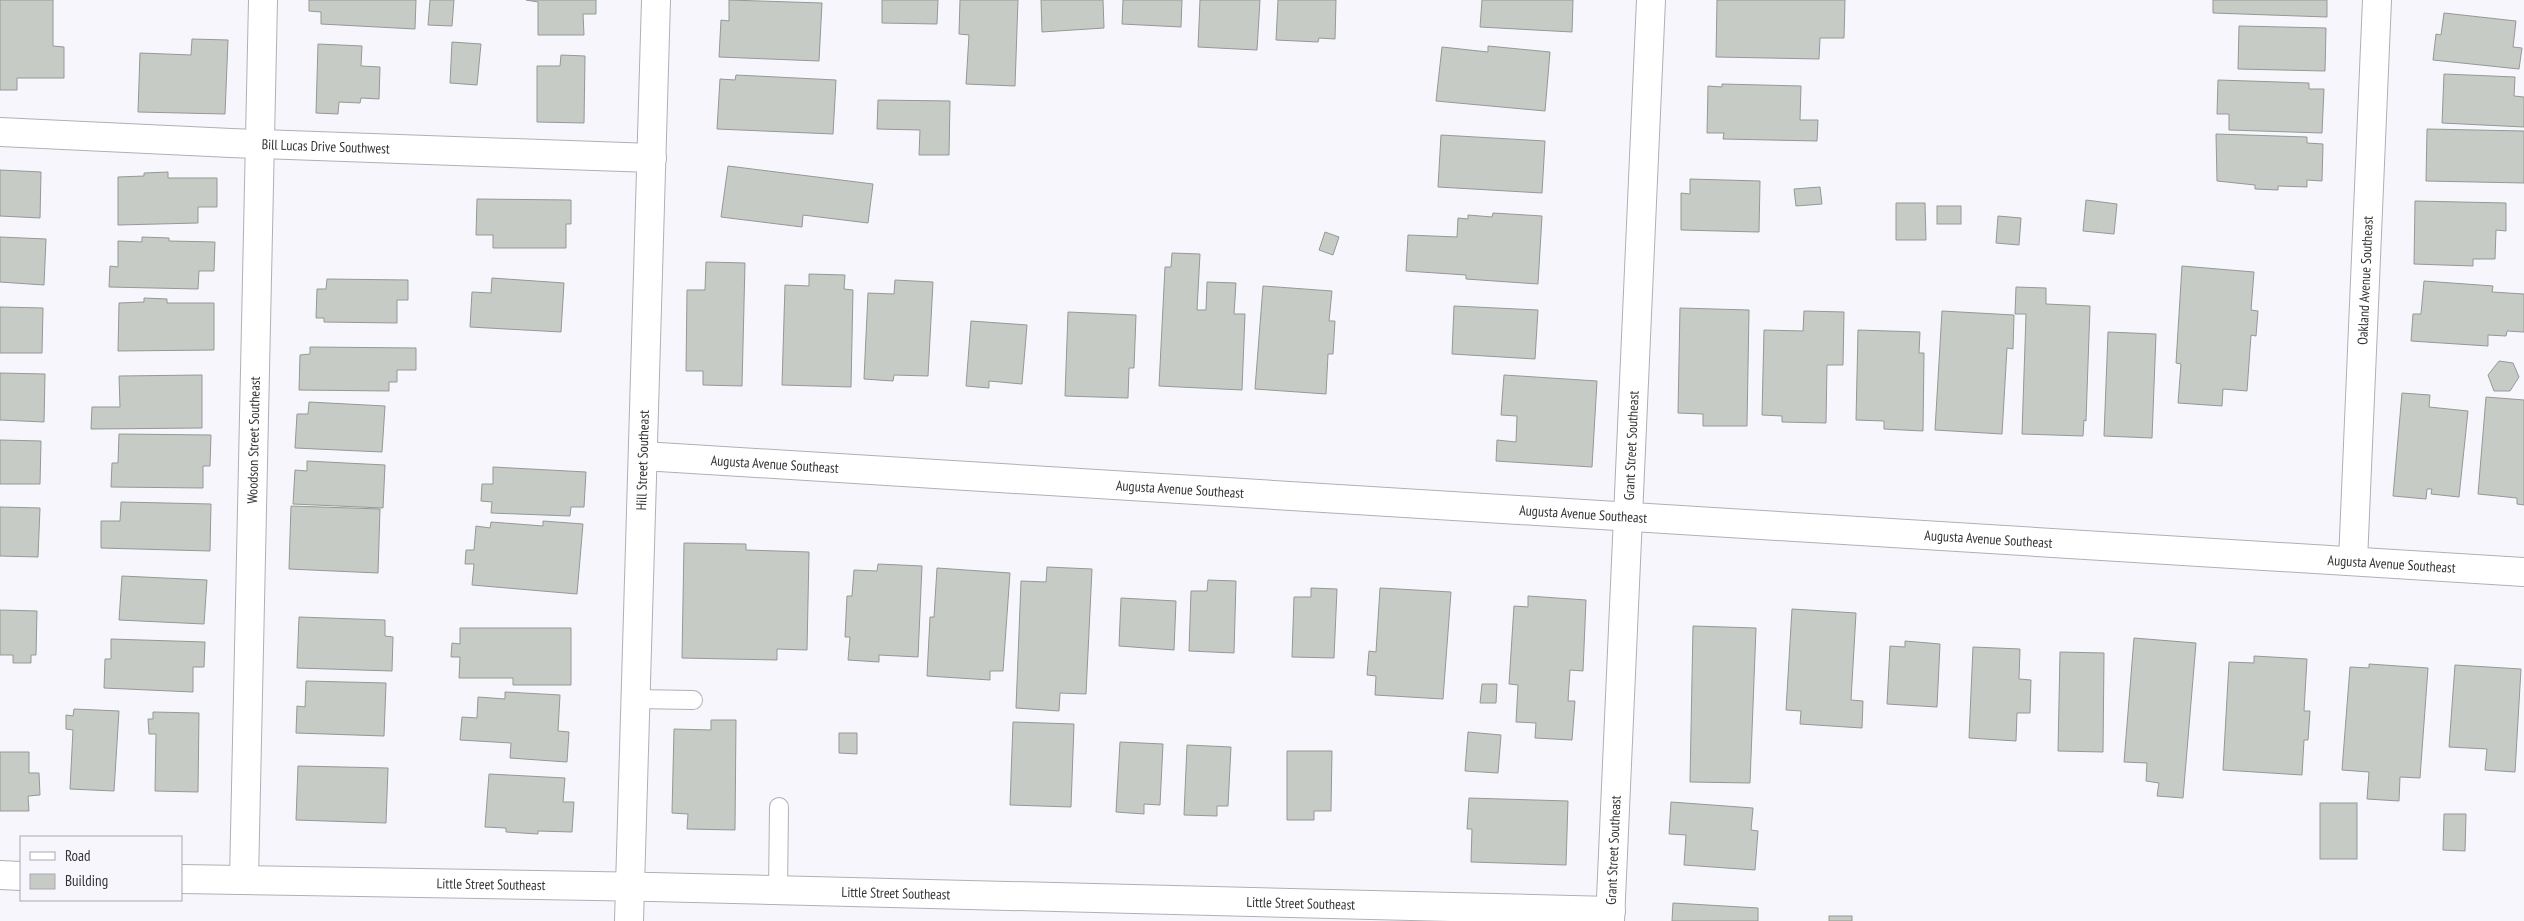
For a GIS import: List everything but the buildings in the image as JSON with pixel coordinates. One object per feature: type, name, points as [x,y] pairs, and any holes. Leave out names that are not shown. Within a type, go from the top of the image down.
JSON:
[{"type":"street","name":"Woodson Street Southeast","points":[[244,880],[263,0]]},
{"type":"street","name":"Hill Street Southeast","points":[[629,921],[656,0]]},
{"type":"street","name":"Grant Street Southeast","points":[[1611,916],[1630,516],[1651,0]]},
{"type":"street","name":"Oakland Avenue Southeast","points":[[2353,561],[2377,0]]},
{"type":"street","name":"Bill Lucas Drive Southwest","points":[[0,132],[260,145],[652,158]]},
{"type":"street","name":"Augusta Avenue Southeast","points":[[643,456],[2524,572]]},
{"type":"street","points":[[0,875],[20,876]]},
{"type":"street","name":"Little Street Southeast","points":[[182,879],[630,887],[1611,916]]},
{"type":"lane","points":[[636,700],[693,700]]},
{"type":"lane","points":[[778,807],[778,891]]}]
